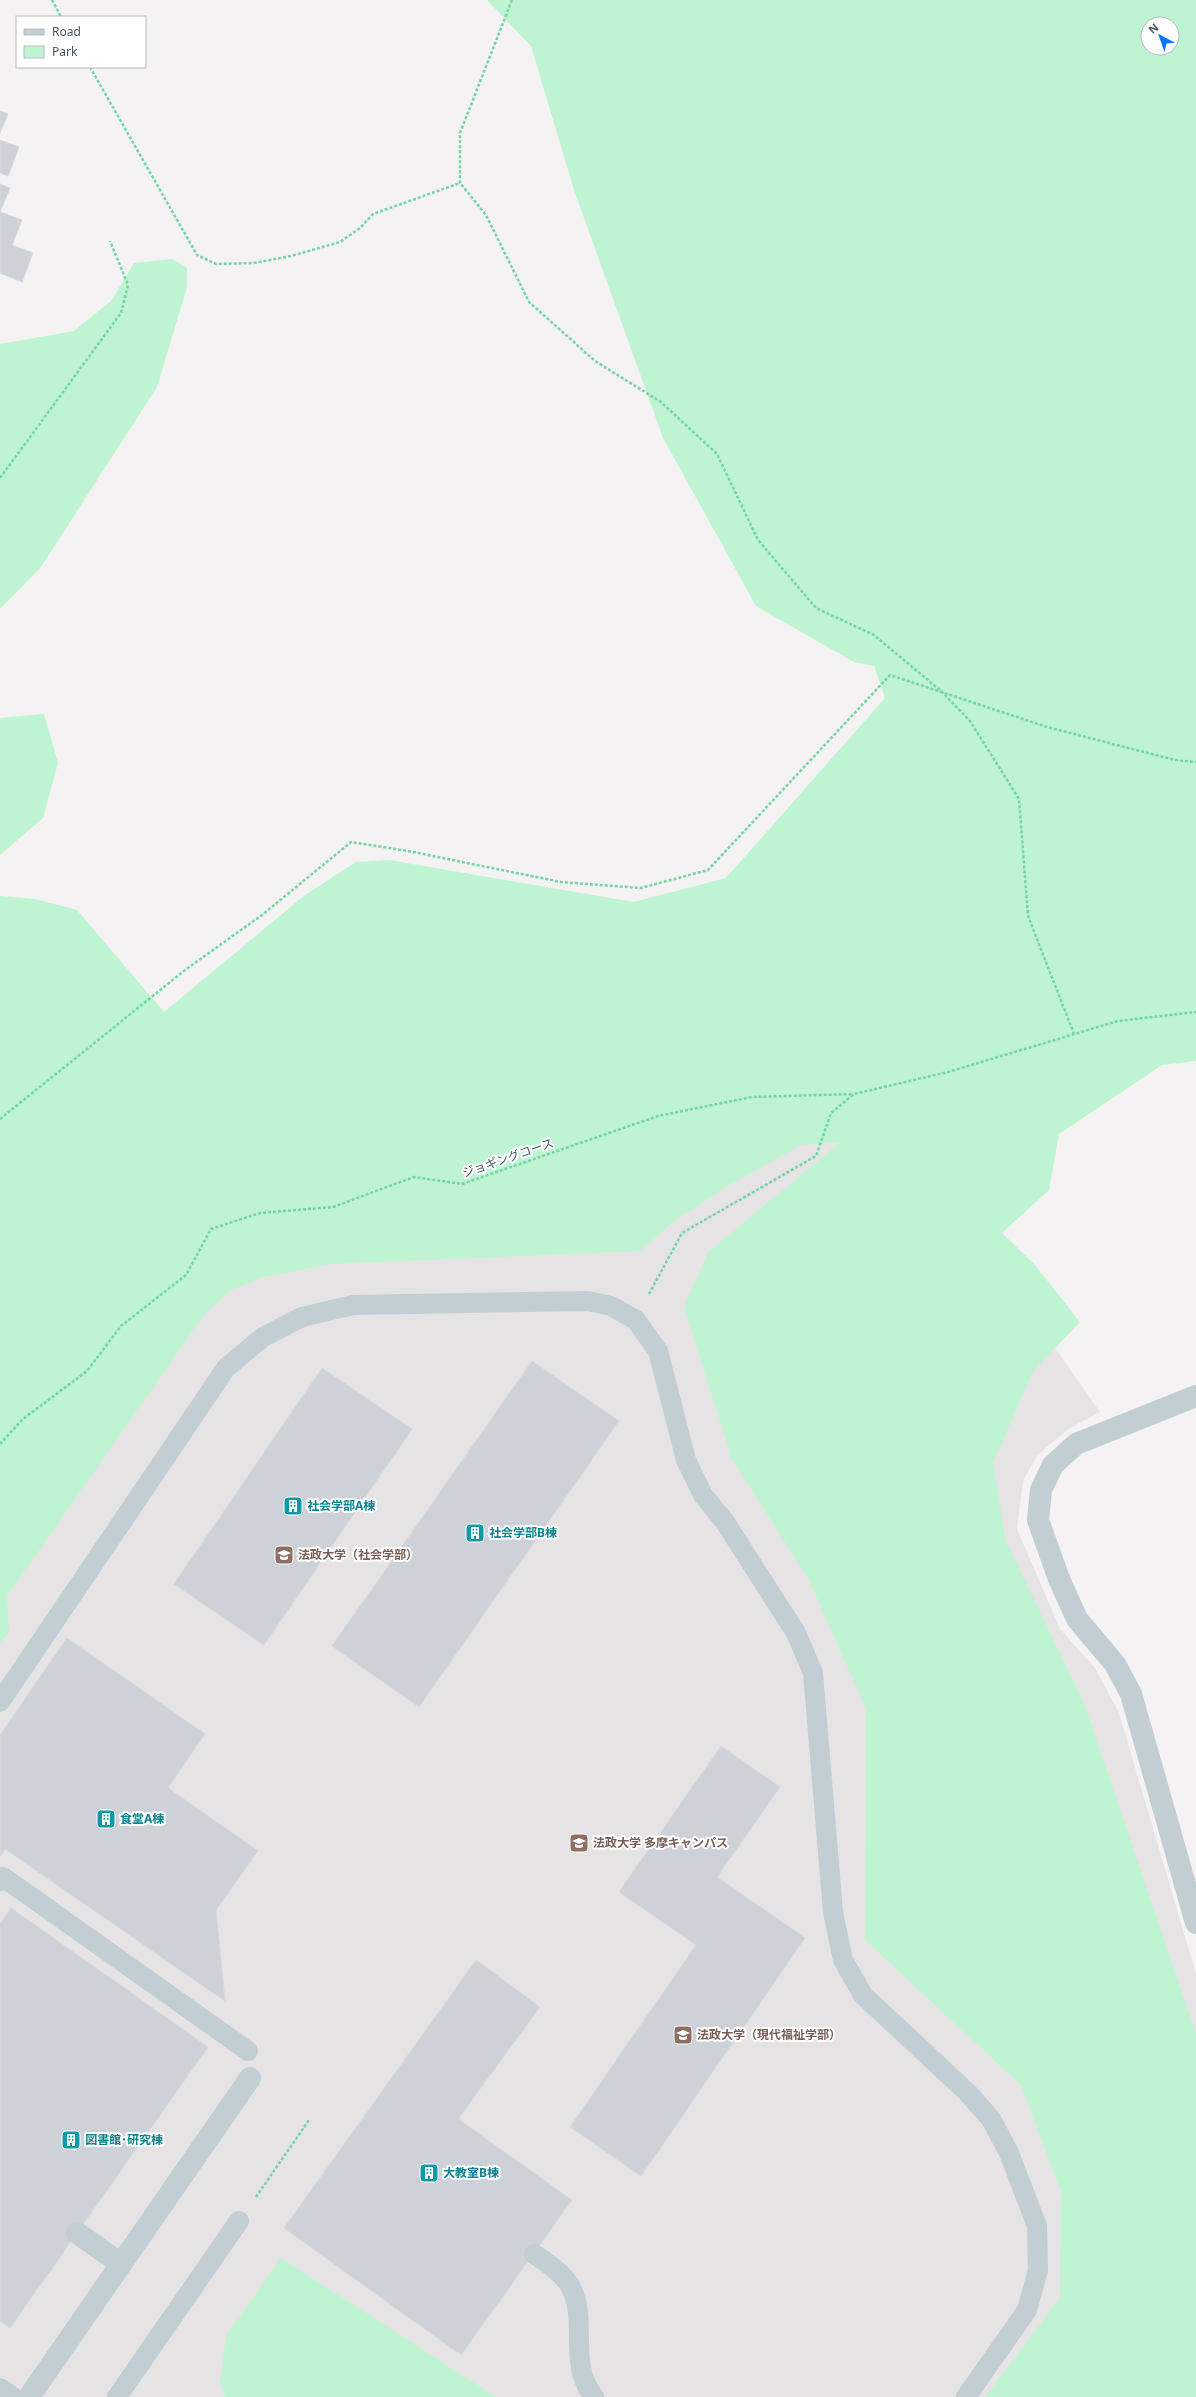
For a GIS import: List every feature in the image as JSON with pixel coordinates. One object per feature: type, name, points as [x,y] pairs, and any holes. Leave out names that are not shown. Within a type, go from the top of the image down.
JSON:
[{"type":"street","points":[[1196,1396],[1076,1444],[1053,1465],[1046,1476],[1038,1504],[1038,1520],[1059,1579],[1077,1619],[1115,1664],[1131,1694],[1196,1923]]},
{"type":"street","points":[[29,2397],[250,2078]]},
{"type":"street","points":[[77,2233],[121,2264]]},
{"type":"lane","points":[[0,1702],[226,1368],[263,1337],[302,1317],[353,1305],[588,1300],[611,1306],[636,1320],[658,1351],[686,1460],[703,1495],[725,1522],[796,1633],[813,1673],[833,1912],[843,1960],[862,1995],[968,2093],[991,2119],[1009,2153],[1037,2226],[1038,2270],[1026,2310],[966,2397]]},
{"type":"lane","points":[[0,1881],[3,1877],[248,2051]]},
{"type":"lane","points":[[117,2397],[239,2221]]},
{"type":"lane","points":[[534,2254],[559,2272],[570,2286],[576,2303],[580,2363],[586,2387],[594,2397]]},
{"type":"lane","points":[[0,2388],[12,2397]]},
{"type":"path","points":[[52,0],[61,16]]},
{"type":"path","points":[[512,0],[460,133],[460,183],[486,215],[529,302],[595,361],[661,402],[718,454],[758,540],[816,608],[874,635],[941,691],[970,721],[1020,799],[1028,916],[1074,1034]]},
{"type":"path","points":[[91,68],[197,255],[216,264],[254,263],[291,256],[340,242],[360,228],[373,214],[460,183]]},
{"type":"path","points":[[0,478],[120,313],[128,285],[110,241]]},
{"type":"path","points":[[0,1119],[184,970],[262,915],[351,842],[408,851],[561,882],[642,888],[708,870],[890,675],[1047,727],[1175,760],[1196,762]]},
{"type":"path","points":[[636,1320],[682,1233],[816,1156],[831,1113],[854,1094],[948,1072],[1118,1021],[1196,1012]]},
{"type":"path","name":"ジョギングコース","points":[[0,1444],[23,1419],[87,1371],[122,1326],[186,1275],[211,1228],[260,1213],[333,1207],[414,1177],[462,1184],[658,1116],[752,1097],[854,1094]]},
{"type":"path","points":[[239,2221],[309,2120]]},
{"type":"shaded area","name":"法政大学 多摩キャンパス","points":[[835,1035],[1100,1412],[1070,1428],[1037,1455],[1023,1481],[1017,1529],[1060,1629],[1095,1668],[1119,1713],[1196,1974],[1196,2397],[0,2397],[0,1366]]},
{"type":"green space","points":[[487,0],[1196,0],[1196,1061],[1162,1065],[1059,1134],[1049,1190],[1002,1233],[1035,1265],[1080,1322],[1033,1371],[993,1463],[1006,1541],[1084,1703],[1196,2034],[1196,2397],[985,2397],[1060,2298],[1061,2192],[1021,2085],[865,1940],[866,1709],[809,1580],[732,1459],[684,1307],[708,1252],[841,1142],[801,1145],[726,1187],[674,1221],[640,1251],[331,1264],[261,1278],[229,1291],[203,1316],[7,1596],[9,1632],[0,1643],[0,896],[35,899],[77,910],[164,1012],[305,895],[356,862],[389,860],[634,902],[726,878],[885,698],[874,666],[854,662],[756,606],[663,438],[574,190],[531,46]]},
{"type":"green space","points":[[172,259],[187,268],[187,287],[157,387],[41,567],[0,609],[0,344],[74,331],[111,301],[134,263]]},
{"type":"green space","points":[[44,714],[58,763],[43,818],[0,855],[0,718]]},
{"type":"green space","points":[[281,2258],[496,2397],[225,2397],[220,2382],[226,2336]]},
{"type":"building","points":[[0,111],[8,114],[0,133]]},
{"type":"building","points":[[0,140],[19,147],[8,176],[0,173]]},
{"type":"building","points":[[0,184],[10,188],[0,212]]},
{"type":"building","points":[[0,212],[22,220],[12,245],[33,253],[22,282],[0,273]]},
{"type":"building","name":"社会学部B棟","points":[[532,1361],[619,1421],[419,1707],[332,1646]]},
{"type":"building","name":"社会学部A棟","points":[[322,1368],[412,1429],[264,1645],[174,1584]]},
{"type":"building","name":"食堂A棟","points":[[67,1638],[205,1734],[168,1788],[258,1851],[216,1910],[225,2001],[5,1849],[0,1857],[0,1735]]},
{"type":"building","points":[[721,1746],[780,1787],[717,1877],[805,1938],[641,2176],[570,2127],[696,1945],[619,1892]]},
{"type":"building","name":"図書館･研究棟","points":[[11,1908],[208,2047],[10,2328],[0,2321],[0,1924]]},
{"type":"building","name":"大教室B棟","points":[[476,1960],[540,2007],[458,2119],[572,2200],[461,2355],[284,2228]]},
{"type":"place","name":"社会学部A棟","points":[[293,1506]]},
{"type":"place","name":"社会学部B棟","points":[[475,1533]]},
{"type":"place","name":"法政大学（社会学部）","points":[[284,1555]]},
{"type":"place","name":"食堂A棟","points":[[106,1819]]},
{"type":"place","name":"法政大学 多摩キャンパス","points":[[579,1843]]},
{"type":"place","name":"法政大学（現代福祉学部）","points":[[683,2035]]},
{"type":"place","name":"図書館･研究棟","points":[[71,2140]]},
{"type":"place","name":"大教室B棟","points":[[429,2173]]}]
